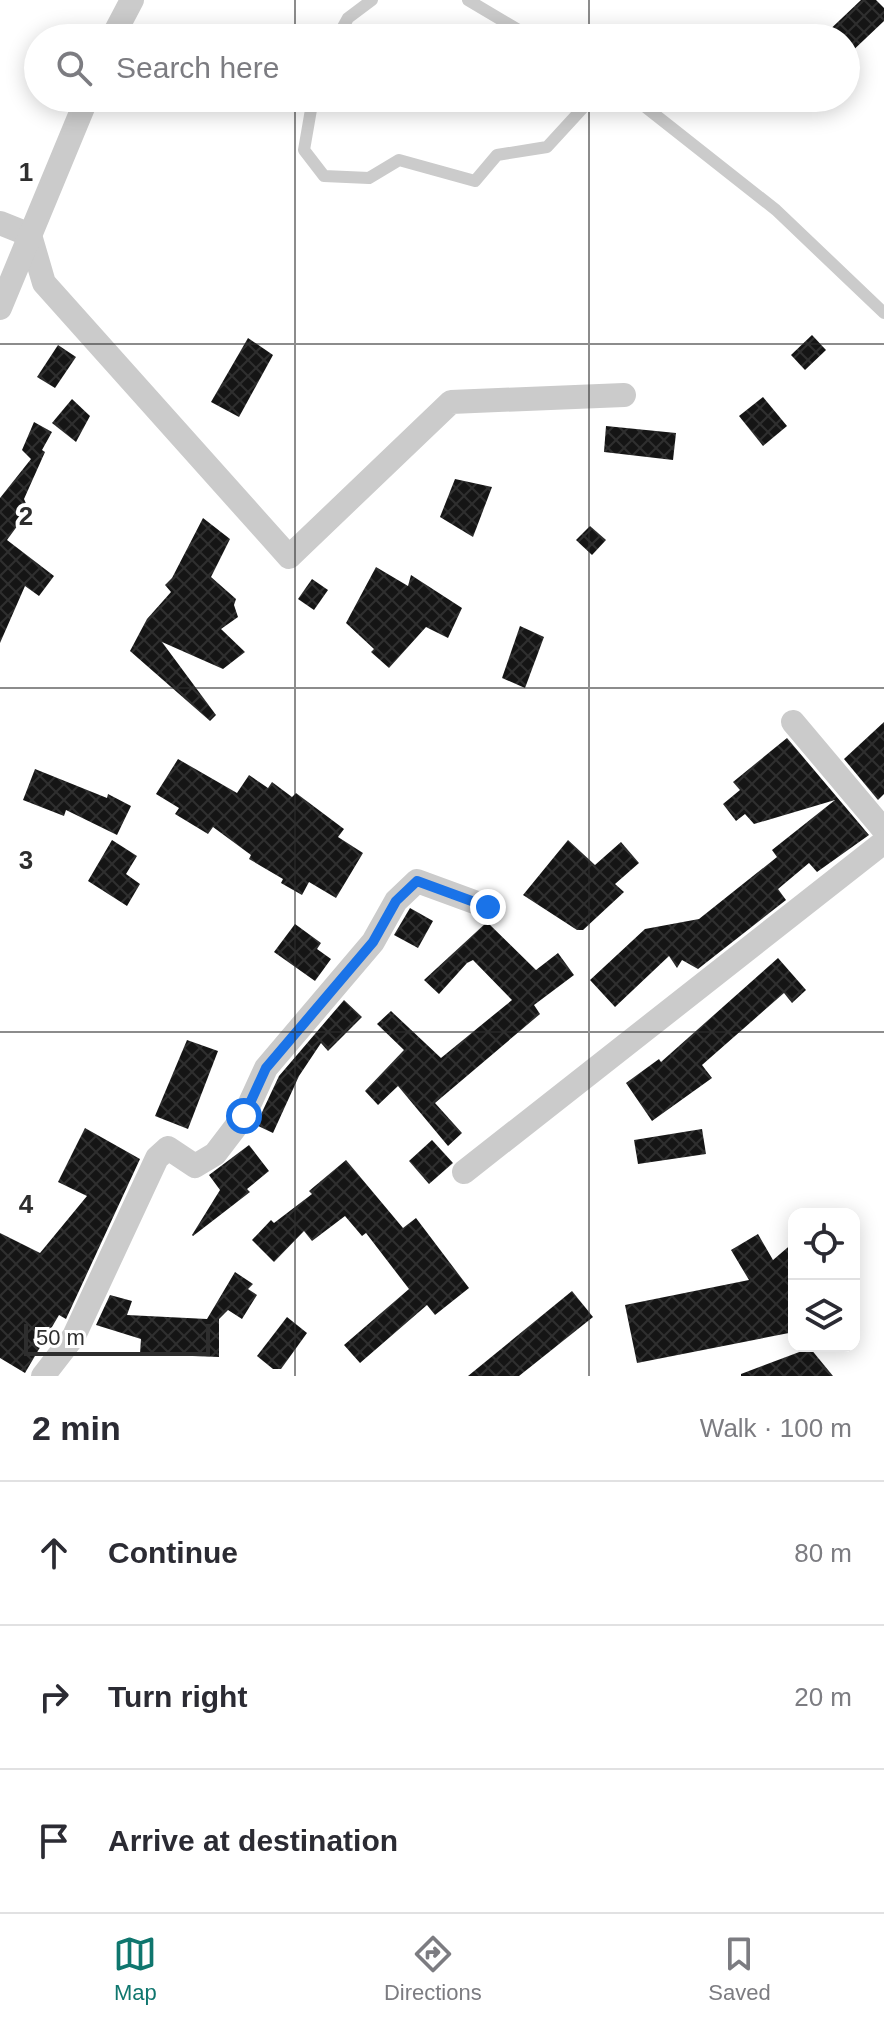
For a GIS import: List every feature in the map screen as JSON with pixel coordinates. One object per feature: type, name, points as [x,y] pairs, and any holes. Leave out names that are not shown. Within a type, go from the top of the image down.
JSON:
[{"type":"street","points":[[119,24],[132,0]]},
{"type":"street","points":[[0,308],[81,112]]},
{"type":"street","points":[[0,223],[30,235]]},
{"type":"street","points":[[30,235],[44,283],[289,557],[451,402],[624,395]]},
{"type":"street","points":[[793,722],[884,830]]},
{"type":"street","points":[[464,1172],[884,842]]},
{"type":"street","points":[[43,1376],[74,1336],[157,1158],[168,1148],[195,1166],[215,1154],[244,1116],[266,1068],[373,942],[396,901],[417,881],[488,907]]},
{"type":"lane","points":[[345,24],[372,0]]},
{"type":"lane","points":[[468,0],[508,24]]},
{"type":"lane","points":[[311,112],[304,150],[324,176],[369,178],[399,160],[475,181],[497,155],[547,147],[579,112]]},
{"type":"lane","points":[[652,112],[776,210],[884,313]]},
{"type":"building","points":[[861,0],[876,0],[884,8],[884,21],[860,44],[860,24],[836,24]]},
{"type":"building","points":[[812,335],[826,350],[805,370],[791,355]]},
{"type":"building","points":[[248,338],[273,355],[239,417],[211,402]]},
{"type":"building","points":[[58,345],[76,357],[55,388],[37,377]]},
{"type":"building","points":[[763,397],[787,426],[763,446],[739,416]]},
{"type":"building","points":[[72,399],[90,416],[76,442],[52,423]]},
{"type":"building","points":[[34,422],[52,432],[24,499],[29,510],[7,540],[54,576],[39,596],[25,586],[0,643],[0,498],[31,459],[22,450]]},
{"type":"building","points":[[606,426],[676,433],[673,460],[604,452]]},
{"type":"building","points":[[455,479],[492,487],[473,537],[440,517]]},
{"type":"building","points":[[203,518],[230,539],[211,577],[236,599],[234,605],[238,617],[221,629],[245,652],[223,669],[162,642],[216,715],[210,721],[130,651],[147,619],[171,592],[165,585],[172,578]]},
{"type":"building","points":[[590,526],[606,540],[592,555],[576,540]]},
{"type":"building","points":[[376,567],[408,586],[411,575],[462,608],[448,638],[426,627],[389,668],[346,623]]},
{"type":"building","points":[[312,579],[328,590],[314,610],[298,599]]},
{"type":"building","points":[[520,626],[544,637],[525,688],[502,678]]},
{"type":"building","points":[[884,722],[884,794],[878,800],[844,759]]},
{"type":"building","points":[[787,738],[869,835],[817,872],[809,863],[778,889],[786,900],[698,969],[682,960],[677,968],[669,956],[615,1007],[590,980],[645,929],[699,919],[777,857],[772,850],[835,800],[754,824],[745,814],[736,821],[723,804],[740,790],[733,782]]},
{"type":"building","points":[[178,759],[237,793],[249,775],[268,788],[272,782],[292,797],[296,793],[344,829],[338,837],[363,853],[336,898],[309,882],[302,895],[281,883],[283,879],[249,859],[251,855],[213,827],[208,834],[175,814],[179,808],[156,794]]},
{"type":"building","points":[[35,769],[107,798],[108,794],[131,806],[117,835],[66,810],[64,816],[23,800]]},
{"type":"building","points":[[112,840],[137,856],[126,874],[140,884],[127,906],[88,881]]},
{"type":"building","points":[[568,840],[595,865],[621,842],[639,863],[615,884],[624,892],[583,930],[577,930],[523,895]]},
{"type":"building","points":[[410,908],[433,921],[418,948],[394,935]]},
{"type":"building","points":[[487,922],[536,970],[558,953],[574,975],[534,1005],[540,1014],[435,1103],[462,1133],[448,1146],[398,1086],[378,1105],[365,1091],[404,1050],[377,1024],[391,1011],[441,1058],[512,1000],[473,960],[439,994],[424,980]]},
{"type":"building","points":[[295,924],[321,943],[317,949],[331,959],[315,981],[274,952]]},
{"type":"building","points":[[778,958],[806,990],[792,1003],[784,993],[702,1065],[712,1078],[652,1121],[626,1083],[659,1059],[661,1062]]},
{"type":"building","points":[[344,1000],[362,1017],[328,1051],[321,1043],[299,1076],[273,1133],[256,1125],[279,1076]]},
{"type":"building","points":[[187,1040],[218,1051],[188,1129],[155,1116]]},
{"type":"building","points":[[85,1128],[140,1159],[66,1319],[59,1315],[25,1373],[0,1358],[0,1233],[40,1253],[87,1196],[58,1182]]},
{"type":"building","points":[[702,1129],[706,1154],[638,1164],[634,1140]]},
{"type":"building","points":[[432,1140],[453,1163],[429,1184],[409,1161]]},
{"type":"building","points":[[249,1145],[269,1171],[247,1189],[250,1192],[193,1236],[220,1190],[209,1175]]},
{"type":"building","points":[[346,1160],[403,1228],[416,1218],[469,1288],[435,1315],[427,1305],[360,1363],[344,1345],[409,1289],[366,1233],[362,1236],[345,1216],[312,1241],[304,1231],[274,1262],[252,1240],[271,1220],[274,1223],[312,1194],[309,1191]]},
{"type":"building","points":[[758,1234],[773,1260],[788,1247],[788,1333],[637,1363],[625,1305],[749,1280],[731,1250]]},
{"type":"building","points":[[235,1272],[253,1284],[248,1289],[257,1295],[242,1319],[228,1310],[219,1319],[219,1357],[140,1354],[141,1339],[96,1325],[110,1295],[132,1301],[127,1315],[207,1319]]},
{"type":"building","points":[[572,1291],[593,1317],[519,1376],[468,1376]]},
{"type":"building","points":[[287,1317],[307,1333],[281,1369],[273,1369],[257,1356]]},
{"type":"building","points":[[799,1352],[813,1352],[833,1376],[741,1376]]},
{"type":"route","points":[[244,1116],[266,1068],[373,942],[396,901],[417,881],[488,907]]}]
